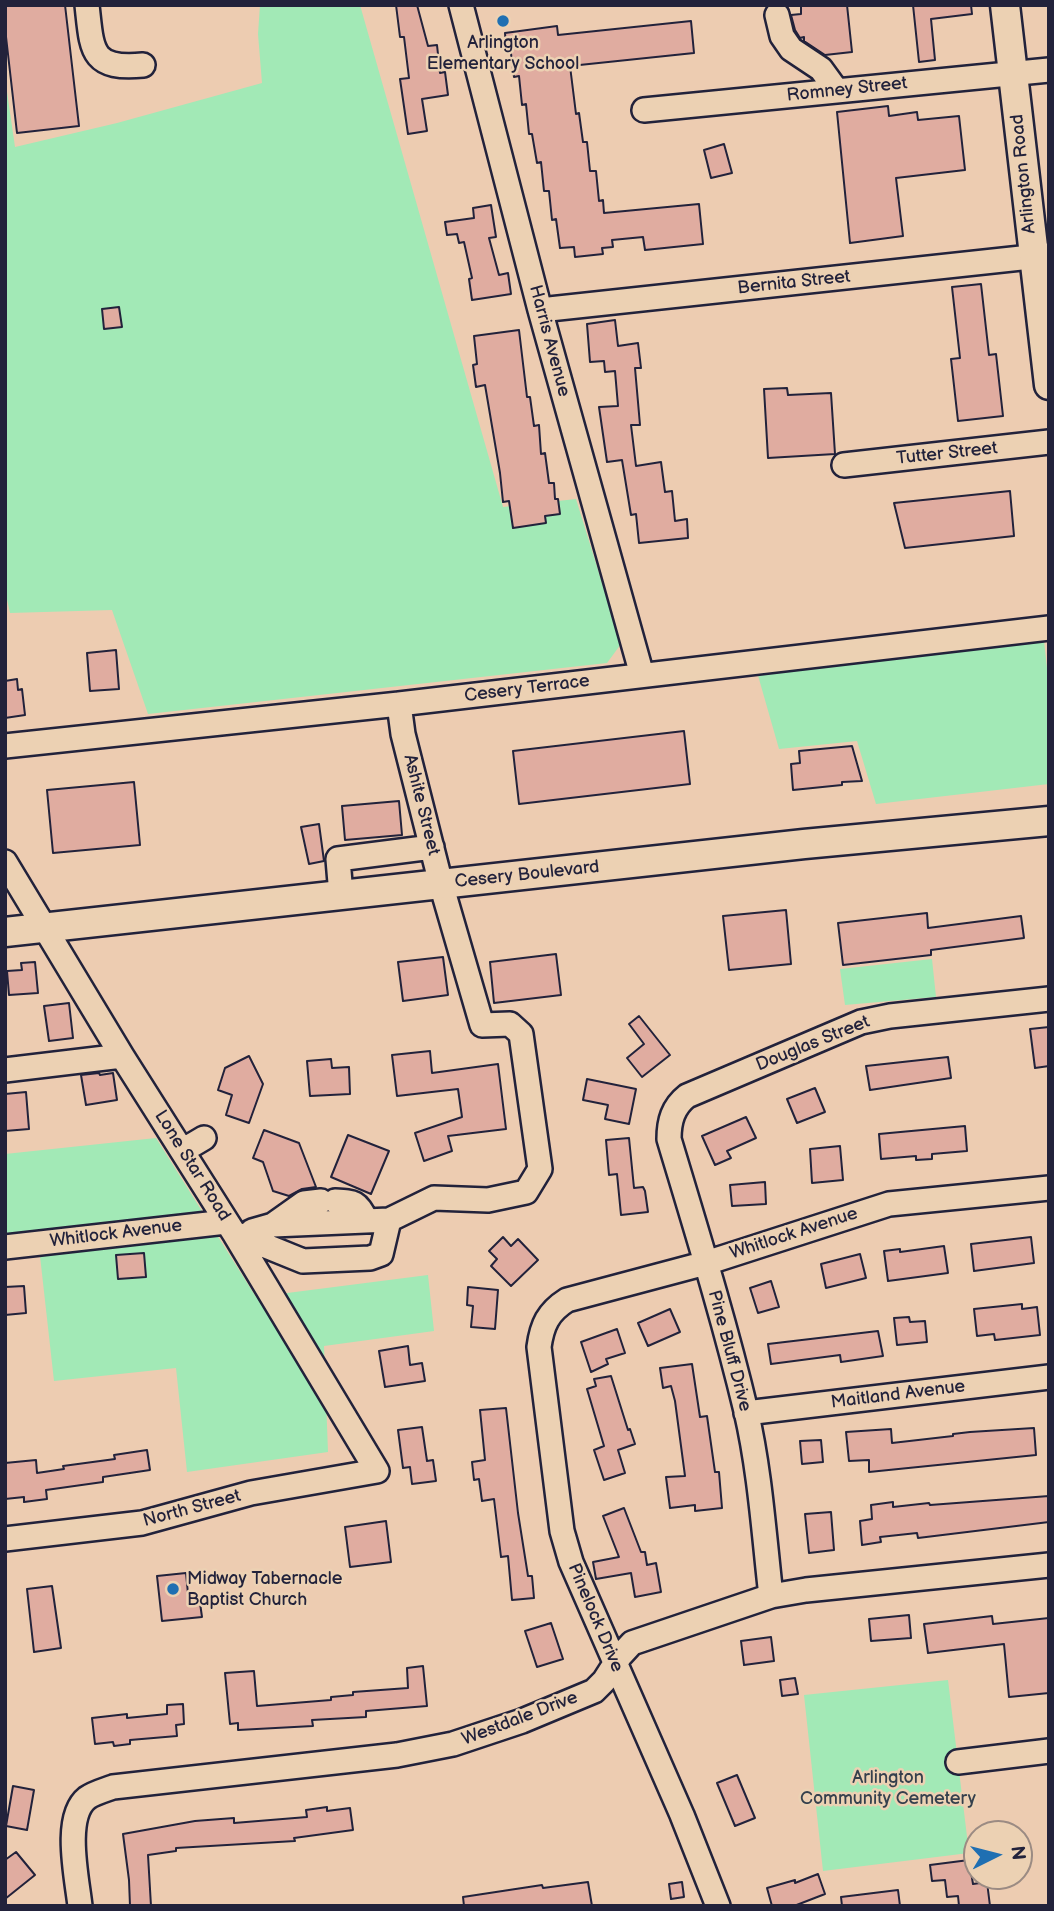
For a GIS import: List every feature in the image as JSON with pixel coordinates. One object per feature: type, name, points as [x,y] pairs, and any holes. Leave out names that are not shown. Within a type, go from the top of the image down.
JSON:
[{"type":"main road","name":"Arlington Road","points":[[1005,5],[1041,256],[1049,385]]},
{"type":"main road","name":"Cesery Boulevard","points":[[5,932],[804,844],[1049,821]]},
{"type":"street","points":[[86,5],[92,46],[98,55],[108,63],[120,67],[143,65]]},
{"type":"street","name":"Harris Avenue","points":[[461,5],[540,310],[642,675]]},
{"type":"street","points":[[777,15],[782,36],[790,49],[821,69],[837,91]]},
{"type":"street","name":"Romney Street","points":[[644,110],[1049,69]]},
{"type":"street","name":"Bernita Street","points":[[540,310],[1041,256]]},
{"type":"street","name":"Tutter Street","points":[[844,465],[1049,442]]},
{"type":"street","name":"Cesery Terrace","points":[[5,746],[399,704],[1049,628]]},
{"type":"street","name":"Ashite Street","points":[[378,1221],[434,1198],[488,1200],[526,1192],[540,1169],[520,1034],[510,1024],[482,1025],[441,884],[403,734],[399,704]]},
{"type":"street","points":[[341,895],[338,859],[432,847]]},
{"type":"street","points":[[399,851],[404,888]]},
{"type":"street","name":"Lone Star Road","points":[[5,862],[181,1151],[247,1230],[377,1471]]},
{"type":"street","name":"Douglas Street","points":[[674,1112],[687,1096],[861,1022],[890,1016],[1049,999]]},
{"type":"street","points":[[5,1070],[122,1056]]},
{"type":"street","name":"Pine Bluff Drive","points":[[674,1112],[669,1126],[669,1139],[746,1413],[771,1596]]},
{"type":"street","points":[[181,1151],[204,1138]]},
{"type":"street","name":"Whitlock Avenue","points":[[549,1315],[567,1300],[706,1263],[889,1204],[1049,1188]]},
{"type":"street","points":[[353,1202],[378,1221],[381,1254],[370,1258],[303,1261],[247,1230],[304,1203],[353,1202]]},
{"type":"street","name":"Whitlock Avenue","points":[[5,1247],[378,1221]]},
{"type":"street","name":"Pinelock Drive","points":[[549,1315],[542,1326],[539,1347],[562,1531],[571,1562],[687,1828],[718,1906]]},
{"type":"street","name":"Maitland Avenue","points":[[746,1413],[1049,1377]]},
{"type":"street","name":"North Street","points":[[5,1539],[142,1523],[251,1493],[377,1471]]},
{"type":"street","name":"Westdale Drive","points":[[80,1906],[73,1833],[77,1810],[88,1798],[113,1787],[397,1755],[453,1744],[522,1721],[594,1690],[604,1681],[632,1643],[771,1596],[1049,1565]]},
{"type":"street","points":[[958,1762],[1049,1751]]},
{"type":"green space","points":[[260,5],[360,5],[503,507],[576,499],[621,644],[607,663],[148,714],[112,610],[10,613],[5,590],[5,78],[15,147],[117,123],[262,83],[258,34]]},
{"type":"green space","points":[[1044,641],[1049,686],[1049,784],[876,804],[857,741],[779,749],[757,672]]},
{"type":"green space","points":[[932,959],[936,997],[845,1005],[840,969]]},
{"type":"green space","points":[[156,1138],[256,1297],[428,1275],[434,1331],[324,1346],[328,1452],[187,1472],[176,1368],[54,1381],[40,1256],[5,1259],[5,1154]]},
{"type":"green space","name":"Arlington Community Cemetery","points":[[948,1680],[965,1820],[963,1854],[823,1871],[804,1695]]},
{"type":"building","points":[[5,5],[65,5],[79,126],[17,133],[5,28]]},
{"type":"building","points":[[396,5],[417,5],[428,46],[437,45],[440,73],[445,72],[448,95],[422,99],[427,131],[408,134],[400,79],[409,78],[404,37],[400,37]]},
{"type":"building","points":[[801,5],[847,5],[852,52],[825,55],[804,41],[804,37],[800,38],[791,15],[801,14]]},
{"type":"building","points":[[913,5],[971,5],[972,14],[931,19],[935,60],[919,62]]},
{"type":"building","points":[[691,21],[694,53],[570,66],[576,114],[579,113],[583,142],[587,142],[590,171],[596,171],[599,201],[603,200],[604,213],[699,204],[703,244],[645,250],[643,237],[612,240],[613,247],[602,248],[603,254],[575,257],[574,247],[560,248],[556,219],[552,220],[549,191],[544,191],[541,162],[537,163],[532,134],[529,134],[526,104],[522,105],[519,76],[514,77],[510,46],[506,47],[505,33],[557,26],[558,35]]},
{"type":"building","points":[[888,106],[889,116],[917,112],[918,120],[959,116],[965,170],[896,178],[903,236],[850,243],[837,112]]},
{"type":"building","points":[[724,144],[732,173],[711,178],[704,150]]},
{"type":"building","points":[[491,205],[496,237],[489,238],[499,275],[508,273],[511,294],[472,300],[469,279],[472,278],[464,242],[459,243],[457,234],[447,235],[445,222],[474,218],[473,208]]},
{"type":"building","points":[[981,284],[989,355],[996,354],[1003,416],[958,421],[951,359],[960,358],[952,287]]},
{"type":"building","points":[[119,307],[122,327],[104,329],[102,309]]},
{"type":"building","points":[[615,320],[618,346],[638,343],[641,368],[635,368],[640,425],[631,425],[636,466],[661,462],[665,492],[672,491],[675,521],[687,519],[688,538],[639,543],[636,514],[631,515],[622,460],[607,462],[599,407],[618,406],[615,371],[605,372],[604,361],[590,362],[587,324]]},
{"type":"building","points":[[519,330],[527,397],[530,397],[534,426],[539,425],[541,454],[545,453],[549,483],[554,483],[560,514],[545,516],[546,523],[513,528],[509,501],[503,502],[485,385],[476,387],[473,365],[477,364],[474,336]]},
{"type":"building","points":[[787,388],[788,395],[831,393],[835,454],[768,458],[764,389]]},
{"type":"building","points":[[1010,491],[1014,536],[905,548],[894,503]]},
{"type":"building","points":[[116,650],[119,689],[90,691],[87,653]]},
{"type":"building","points":[[17,679],[18,690],[22,689],[25,715],[5,718],[5,681]]},
{"type":"building","points":[[684,731],[690,784],[519,804],[513,751]]},
{"type":"building","points":[[852,746],[862,781],[793,790],[791,764],[800,763],[799,751]]},
{"type":"building","points":[[134,782],[140,845],[53,853],[47,790]]},
{"type":"building","points":[[399,801],[402,835],[345,840],[342,806]]},
{"type":"building","points":[[319,824],[324,861],[309,864],[301,827]]},
{"type":"building","points":[[786,910],[791,964],[729,970],[723,916]]},
{"type":"building","points":[[927,913],[928,928],[1021,916],[1024,938],[931,950],[931,955],[843,965],[838,923]]},
{"type":"building","points":[[556,954],[561,995],[494,1003],[490,962]]},
{"type":"building","points":[[443,957],[448,995],[403,1001],[398,962]]},
{"type":"building","points":[[35,962],[38,993],[9,995],[7,971],[22,970],[21,963]]},
{"type":"building","points":[[69,1003],[73,1038],[49,1041],[44,1006]]},
{"type":"building","points":[[639,1016],[670,1055],[642,1077],[627,1058],[644,1044],[629,1024]]},
{"type":"building","points":[[1049,1027],[1049,1066],[1035,1068],[1030,1029]]},
{"type":"building","points":[[430,1051],[432,1073],[498,1064],[506,1129],[448,1136],[452,1151],[424,1161],[415,1133],[462,1117],[458,1089],[397,1096],[392,1055]]},
{"type":"building","points":[[249,1056],[263,1084],[249,1123],[226,1115],[232,1095],[218,1090],[225,1068]]},
{"type":"building","points":[[948,1057],[951,1078],[870,1090],[866,1066]]},
{"type":"building","points":[[331,1059],[332,1068],[349,1067],[350,1094],[310,1096],[307,1061]]},
{"type":"building","points":[[113,1073],[117,1100],[86,1105],[81,1075]]},
{"type":"building","points":[[587,1079],[636,1089],[629,1124],[605,1119],[608,1105],[583,1100]]},
{"type":"building","points":[[815,1088],[825,1112],[797,1123],[787,1099]]},
{"type":"building","points":[[26,1092],[29,1129],[5,1131],[5,1094]]},
{"type":"building","points":[[746,1117],[756,1138],[727,1151],[731,1158],[715,1165],[702,1136]]},
{"type":"building","points":[[965,1126],[967,1151],[932,1154],[932,1159],[916,1160],[916,1156],[881,1159],[879,1134]]},
{"type":"building","points":[[264,1130],[299,1143],[316,1187],[302,1189],[289,1196],[273,1191],[263,1162],[253,1158]]},
{"type":"building","points":[[348,1135],[389,1151],[371,1194],[331,1177]]},
{"type":"building","points":[[629,1138],[634,1188],[643,1187],[648,1212],[621,1215],[617,1174],[609,1175],[606,1140]]},
{"type":"building","points":[[840,1146],[843,1180],[812,1183],[810,1149]]},
{"type":"building","points":[[765,1182],[766,1204],[732,1206],[730,1185]]},
{"type":"building","points":[[503,1237],[511,1246],[518,1239],[538,1260],[511,1286],[491,1266],[497,1259],[489,1251]]},
{"type":"building","points":[[1031,1237],[1034,1263],[974,1271],[971,1244]]},
{"type":"building","points":[[944,1246],[948,1273],[888,1281],[884,1251],[900,1249],[900,1252]]},
{"type":"building","points":[[144,1253],[146,1277],[118,1279],[116,1255]]},
{"type":"building","points":[[860,1254],[866,1278],[826,1288],[821,1264]]},
{"type":"building","points":[[771,1281],[779,1307],[758,1313],[750,1288]]},
{"type":"building","points":[[24,1286],[26,1313],[5,1315],[5,1287]]},
{"type":"building","points":[[468,1287],[498,1290],[495,1329],[471,1327],[473,1306],[467,1305]]},
{"type":"building","points":[[1022,1304],[1022,1309],[1037,1307],[1040,1335],[995,1340],[994,1334],[977,1336],[974,1309]]},
{"type":"building","points":[[670,1309],[680,1332],[648,1346],[638,1323]]},
{"type":"building","points":[[909,1317],[910,1322],[925,1321],[927,1342],[897,1345],[894,1318]]},
{"type":"building","points":[[617,1329],[625,1353],[606,1359],[608,1364],[591,1372],[581,1342]]},
{"type":"building","points":[[878,1331],[883,1356],[841,1362],[840,1355],[771,1364],[768,1344]]},
{"type":"building","points":[[408,1346],[410,1365],[422,1363],[425,1381],[385,1387],[379,1351]]},
{"type":"building","points":[[692,1364],[700,1417],[707,1416],[715,1472],[719,1472],[722,1508],[695,1511],[695,1505],[670,1508],[666,1477],[685,1476],[675,1401],[671,1386],[663,1388],[660,1368]]},
{"type":"building","points":[[611,1376],[635,1444],[618,1450],[625,1473],[604,1480],[594,1450],[604,1446],[587,1389],[596,1386],[594,1379]]},
{"type":"building","points":[[506,1408],[518,1513],[528,1576],[532,1576],[534,1598],[512,1600],[508,1556],[501,1557],[494,1499],[482,1501],[479,1479],[474,1480],[472,1462],[485,1460],[480,1410]]},
{"type":"building","points":[[422,1427],[427,1461],[433,1460],[436,1481],[412,1484],[410,1467],[403,1468],[398,1430]]},
{"type":"building","points":[[1034,1428],[1036,1455],[869,1472],[869,1460],[849,1461],[846,1432],[891,1429],[892,1443],[970,1432]]},
{"type":"building","points":[[821,1440],[823,1462],[802,1464],[800,1441]]},
{"type":"building","points":[[147,1450],[150,1470],[103,1477],[103,1482],[46,1490],[47,1499],[24,1502],[24,1497],[5,1499],[5,1463],[36,1460],[37,1473],[64,1469],[63,1466],[115,1459],[114,1455]]},
{"type":"building","points":[[1049,1496],[1049,1522],[918,1538],[917,1533],[880,1537],[881,1542],[862,1545],[860,1521],[872,1519],[871,1505],[893,1502],[893,1507]]},
{"type":"building","points":[[624,1508],[641,1552],[645,1552],[647,1565],[656,1563],[661,1592],[635,1597],[631,1573],[596,1579],[593,1562],[619,1557],[603,1516]]},
{"type":"building","points":[[831,1512],[834,1550],[809,1553],[805,1514]]},
{"type":"building","points":[[386,1521],[391,1562],[350,1567],[345,1527]]},
{"type":"building","name":"Midway Tabernacle Baptist Church","points":[[186,1573],[189,1604],[200,1603],[202,1617],[162,1621],[157,1576]]},
{"type":"building","points":[[52,1586],[61,1648],[34,1652],[27,1589]]},
{"type":"building","points":[[909,1615],[911,1638],[871,1641],[869,1619]]},
{"type":"building","points":[[992,1616],[993,1624],[1049,1618],[1049,1693],[1009,1697],[1004,1644],[928,1653],[924,1624]]},
{"type":"building","points":[[551,1623],[563,1659],[537,1667],[525,1631]]},
{"type":"building","points":[[771,1637],[774,1661],[744,1665],[741,1641]]},
{"type":"building","points":[[423,1666],[427,1706],[366,1711],[366,1717],[312,1720],[313,1726],[238,1730],[238,1723],[230,1724],[225,1673],[254,1671],[257,1706],[331,1700],[331,1697],[353,1695],[353,1692],[408,1688],[407,1668]]},
{"type":"building","points":[[795,1678],[798,1694],[782,1696],[780,1680]]},
{"type":"building","points":[[183,1704],[184,1724],[176,1725],[177,1736],[130,1740],[130,1744],[114,1746],[113,1742],[95,1744],[92,1718],[127,1714],[127,1718],[167,1714],[167,1705]]},
{"type":"building","points":[[737,1775],[755,1818],[735,1826],[717,1783]]},
{"type":"building","points":[[13,1786],[34,1790],[27,1830],[6,1826]]},
{"type":"building","points":[[327,1807],[327,1811],[350,1808],[353,1830],[294,1838],[295,1841],[176,1848],[176,1851],[148,1855],[151,1906],[130,1906],[123,1834],[195,1821],[234,1818],[234,1823],[307,1817],[306,1810]]},
{"type":"building","points":[[16,1852],[35,1875],[5,1899],[5,1860]]},
{"type":"building","points":[[963,1861],[963,1890],[988,1890],[990,1906],[959,1906],[958,1896],[947,1897],[945,1880],[932,1881],[930,1865]]},
{"type":"building","points":[[818,1874],[825,1894],[794,1906],[772,1906],[767,1888],[795,1880],[795,1883]]},
{"type":"building","points":[[588,1882],[592,1906],[464,1906],[463,1897],[542,1885],[543,1888]]},
{"type":"building","points":[[682,1882],[684,1897],[671,1899],[669,1884]]},
{"type":"building","points":[[898,1890],[900,1906],[842,1906],[841,1897]]},
{"type":"place","name":"Arlington Elementary School","points":[[503,21]]},
{"type":"place","name":"Midway Tabernacle Baptist Church","points":[[173,1589]]}]
